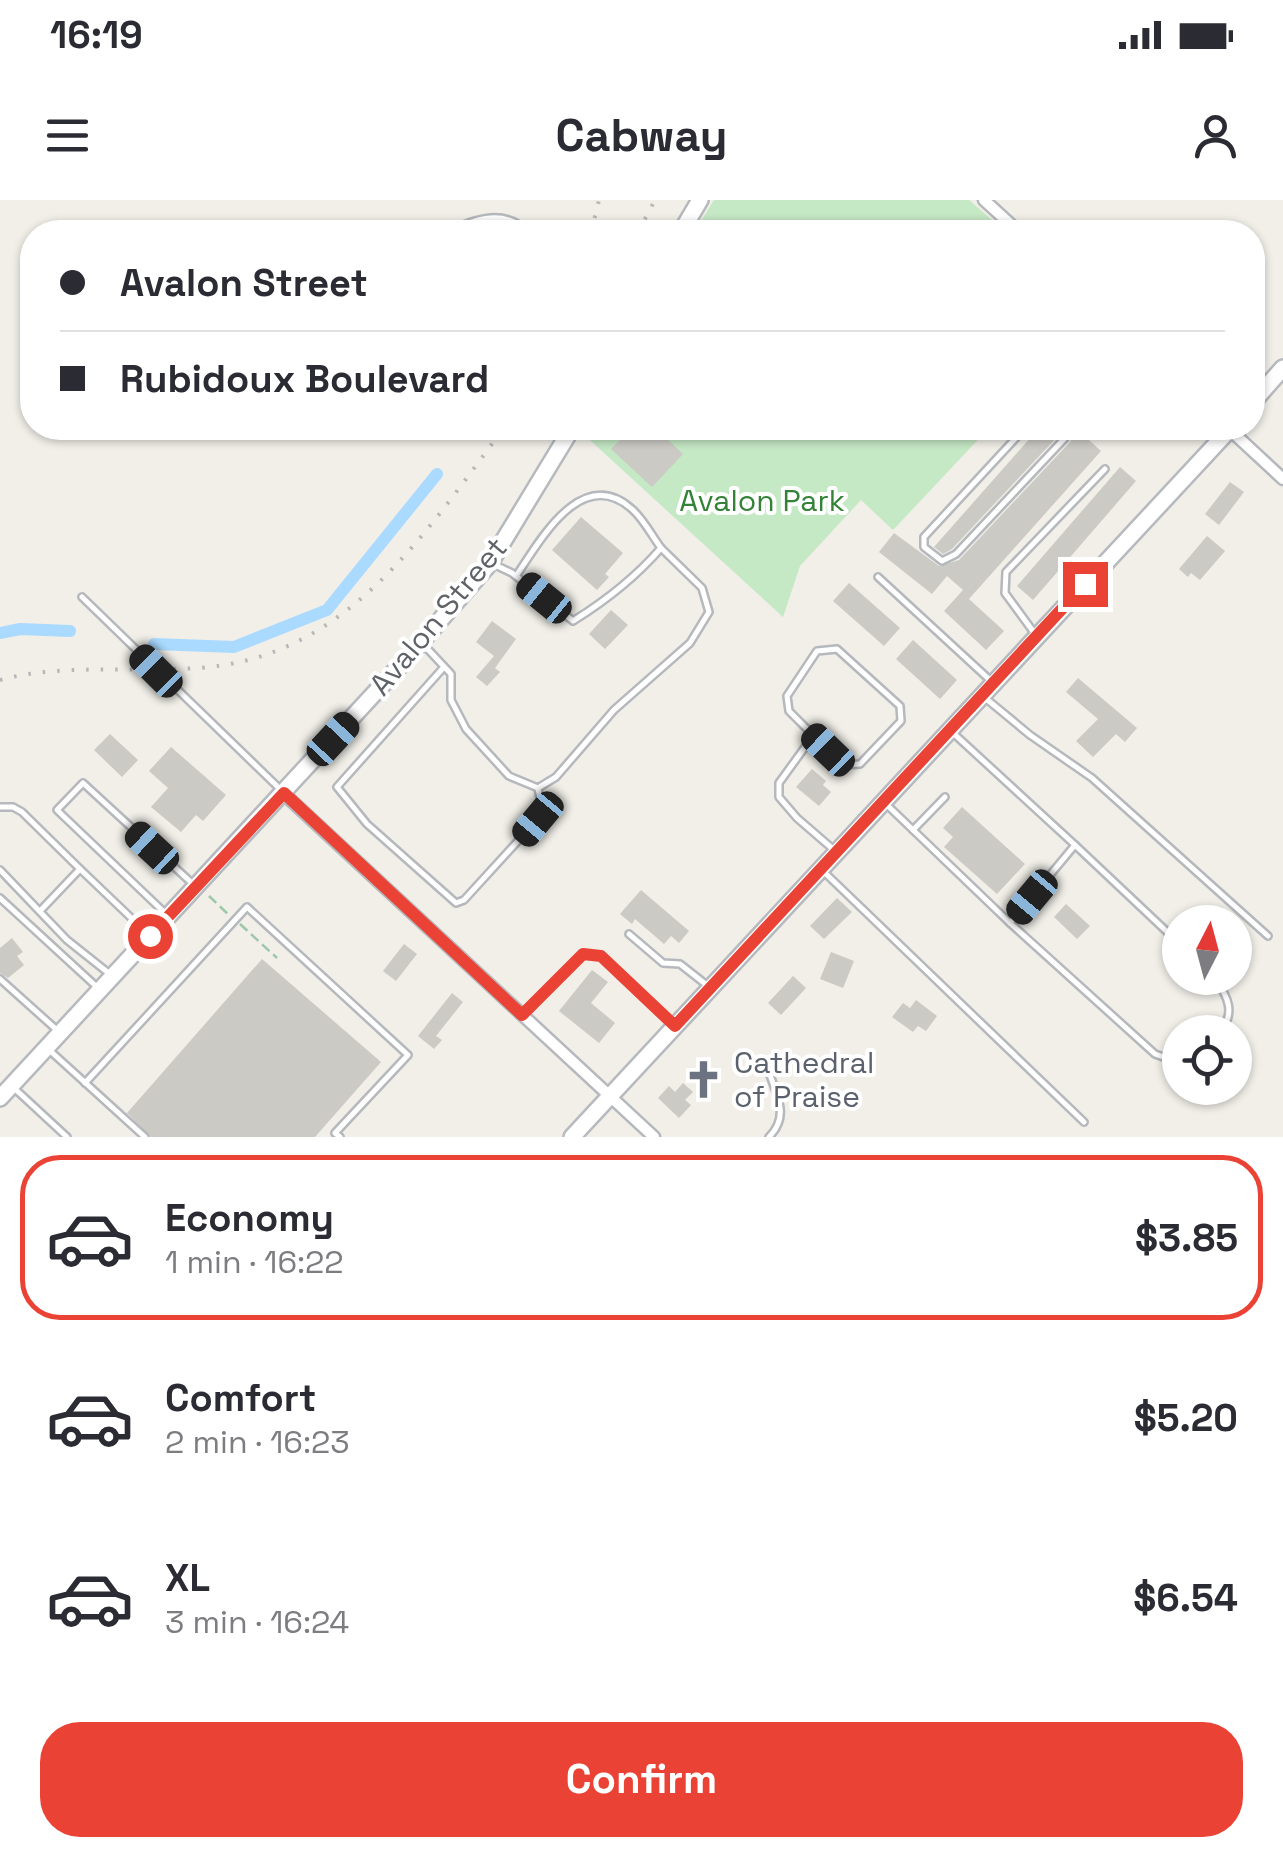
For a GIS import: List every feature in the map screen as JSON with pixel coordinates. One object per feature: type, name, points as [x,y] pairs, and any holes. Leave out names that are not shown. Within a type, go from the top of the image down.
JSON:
[{"type":"main road","points":[[1265,388],[1283,368]]},
{"type":"main road","name":"Avalon Street","points":[[0,1098],[169,916],[203,892],[284,793],[490,563],[565,440]]},
{"type":"main road","points":[[572,1137],[1218,440]]},
{"type":"street","points":[[984,200],[1006,220]]},
{"type":"street","points":[[1242,440],[1283,479]]},
{"type":"street","points":[[284,793],[654,1137]]},
{"type":"lane","points":[[478,220],[498,216],[511,220]]},
{"type":"lane","points":[[1014,440],[924,537],[924,548],[936,559],[942,561],[956,554],[1063,440]]},
{"type":"lane","points":[[1037,636],[1006,593],[1006,572],[1105,469]]},
{"type":"lane","points":[[516,576],[558,516],[596,495],[614,498],[632,509],[661,548],[702,588],[709,612],[690,643],[614,710],[556,776],[538,788]]},
{"type":"lane","points":[[490,563],[516,576],[573,620],[638,574],[661,548]]},
{"type":"lane","points":[[878,577],[994,683]]},
{"type":"lane","points":[[82,597],[284,793]]},
{"type":"lane","points":[[421,642],[451,674],[451,700],[466,729],[509,776],[538,788]]},
{"type":"lane","points":[[838,650],[900,706],[901,721],[860,764],[843,765],[814,736],[789,710],[786,696],[817,651],[838,650]]},
{"type":"lane","points":[[444,667],[337,787],[368,824],[456,903],[464,900],[512,851],[538,819],[538,788]]},
{"type":"lane","points":[[982,696],[1092,778],[1268,936]]},
{"type":"lane","points":[[950,730],[1162,927]]},
{"type":"lane","points":[[814,736],[779,783],[779,797],[796,818],[836,852]]},
{"type":"lane","points":[[169,916],[58,810],[82,783],[203,892]]},
{"type":"lane","points":[[913,830],[945,796]]},
{"type":"lane","points":[[884,801],[1010,923],[1162,1057]]},
{"type":"lane","points":[[0,807],[22,812],[150,936]]},
{"type":"lane","points":[[1010,923],[1075,845]]},
{"type":"lane","points":[[821,868],[1084,1122]]},
{"type":"lane","points":[[40,911],[80,869]]},
{"type":"lane","points":[[0,870],[67,940],[113,976]]},
{"type":"lane","points":[[0,898],[100,990]]},
{"type":"lane","points":[[85,1082],[247,906],[408,1055],[336,1132],[340,1137]]},
{"type":"lane","points":[[629,934],[662,963],[680,964],[710,988]]},
{"type":"lane","points":[[522,1015],[583,954],[601,956],[675,1026]]},
{"type":"lane","points":[[0,979],[60,1033]]},
{"type":"lane","points":[[47,1048],[145,1137]]},
{"type":"lane","points":[[769,1137],[777,1129],[782,1112],[770,1074]]},
{"type":"lane","points":[[12,1086],[67,1137]]},
{"type":"path","points":[[203,892],[277,958]]},
{"type":"green space","points":[[714,200],[969,200],[992,220],[702,220]]},
{"type":"green space","name":"Avalon Park","points":[[590,440],[978,440],[893,530],[861,500],[800,566],[783,617]]},
{"type":"building","points":[[620,440],[668,440],[683,454],[652,487],[611,449]]},
{"type":"building","points":[[1028,440],[1054,440],[952,549],[943,554],[934,547]]},
{"type":"building","points":[[1089,440],[1101,451],[969,599],[1004,631],[986,650],[944,611],[963,590],[947,576],[932,594],[879,552],[894,533],[939,566],[959,560],[1070,442]]},
{"type":"building","points":[[1120,467],[1136,481],[1033,600],[1017,586]]},
{"type":"building","points":[[1230,482],[1244,492],[1219,525],[1205,514]]},
{"type":"building","points":[[581,517],[623,553],[597,590],[552,550]]},
{"type":"building","points":[[1207,536],[1225,551],[1200,580],[1191,573],[1188,577],[1179,569]]},
{"type":"building","points":[[849,583],[900,628],[884,646],[833,601]]},
{"type":"building","points":[[611,610],[628,625],[605,649],[589,634]]},
{"type":"building","points":[[492,621],[516,639],[495,668],[500,672],[487,686],[476,677],[494,656],[476,642]]},
{"type":"building","points":[[913,640],[957,680],[940,699],[896,659]]},
{"type":"building","points":[[1078,678],[1137,728],[1125,742],[1116,734],[1093,757],[1076,741],[1098,719],[1066,692]]},
{"type":"building","points":[[110,734],[138,760],[122,777],[94,750]]},
{"type":"building","points":[[171,747],[226,795],[203,821],[196,815],[181,832],[151,807],[168,788],[149,771]]},
{"type":"building","points":[[812,769],[826,781],[823,785],[831,792],[819,806],[796,787]]},
{"type":"building","points":[[962,807],[1025,864],[997,894],[944,847],[953,837],[943,828]]},
{"type":"building","points":[[641,890],[689,931],[679,943],[671,936],[664,944],[635,919],[632,924],[620,914]]},
{"type":"building","points":[[837,898],[852,912],[824,939],[810,926]]},
{"type":"building","points":[[1066,904],[1090,926],[1077,939],[1054,917]]},
{"type":"building","points":[[12,938],[23,952],[17,956],[24,965],[8,978],[0,973],[0,948]]},
{"type":"building","points":[[404,944],[417,954],[396,981],[383,971]]},
{"type":"building","points":[[831,952],[854,961],[843,988],[820,979]]},
{"type":"building","points":[[262,959],[381,1062],[315,1137],[151,1137],[127,1113]]},
{"type":"building","points":[[592,970],[608,982],[591,1003],[615,1023],[599,1043],[559,1011]]},
{"type":"building","points":[[793,976],[806,988],[781,1015],[768,1003]]},
{"type":"building","points":[[452,993],[463,1002],[436,1036],[442,1040],[434,1049],[418,1036]]},
{"type":"building","points":[[916,1000],[937,1016],[926,1031],[918,1026],[913,1032],[892,1017],[903,1003],[910,1008]]},
{"type":"building","points":[[683,1083],[693,1092],[685,1100],[691,1105],[679,1118],[658,1098],[669,1086],[675,1092]]},
{"type":"waterway","points":[[154,644],[234,647],[327,610],[437,474]]},
{"type":"waterway","points":[[0,633],[20,629],[70,631]]},
{"type":"railway","points":[[594,220],[599,200]]},
{"type":"railway","points":[[644,220],[655,200]]},
{"type":"railway","points":[[0,680],[73,670],[197,668],[250,659],[297,642],[339,616],[376,585],[411,549],[495,440]]},
{"type":"place","name":"Cathedral of Praise","points":[[704,1079]]},
{"type":"route","points":[[150,936],[284,793],[522,1015],[583,954],[601,956],[675,1026],[1085,584]]}]
